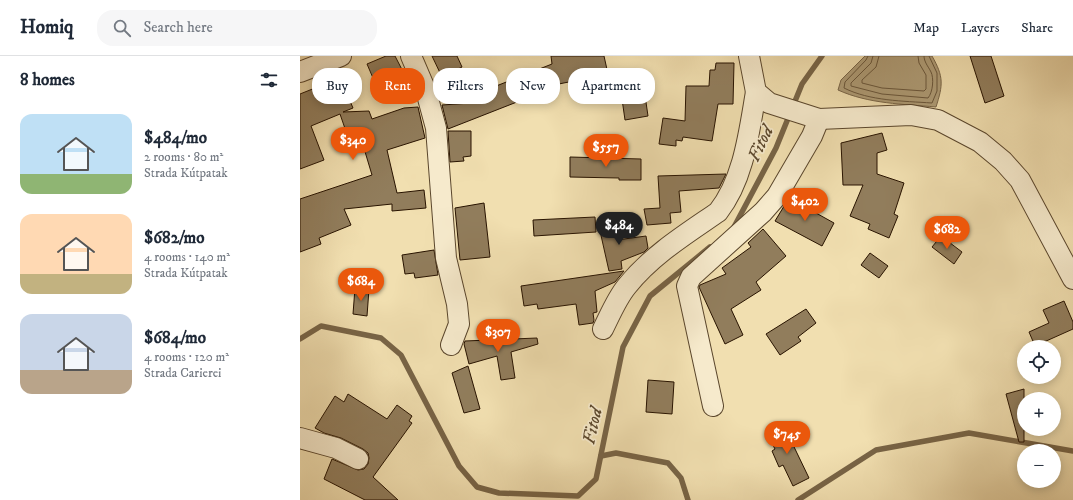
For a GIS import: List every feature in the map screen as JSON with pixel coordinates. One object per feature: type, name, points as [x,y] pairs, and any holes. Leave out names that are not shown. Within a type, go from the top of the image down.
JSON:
[{"type":"street","points":[[300,72],[341,56]]},
{"type":"street","points":[[411,56],[426,91],[436,128],[446,258],[457,304],[459,324],[451,345]]},
{"type":"street","points":[[603,329],[626,287],[645,266],[661,252],[718,212],[725,203],[739,172],[749,132],[762,98],[749,56]]},
{"type":"street","points":[[762,98],[814,117],[911,115],[938,120],[980,142],[1003,161],[1020,180],[1073,278]]},
{"type":"street","points":[[713,406],[687,286],[692,277],[763,212],[777,196],[808,142],[814,117]]},
{"type":"street","points":[[300,438],[336,448],[358,459]]},
{"type":"water","points":[[865,56],[932,56],[939,70],[941,81],[940,93],[936,107],[874,101],[850,95],[838,90],[841,80]]},
{"type":"building","points":[[386,56],[395,56],[401,68],[370,68],[370,71],[367,64]]},
{"type":"building","points":[[432,56],[457,56],[462,67],[460,68],[438,68]]},
{"type":"building","points":[[551,56],[604,56],[607,68],[568,68],[568,82],[560,84],[560,68],[542,68],[552,64]]},
{"type":"building","points":[[970,56],[991,56],[1004,96],[985,103]]},
{"type":"building","points":[[716,63],[734,63],[733,104],[718,104],[712,141],[683,137],[682,141],[676,140],[676,146],[659,144],[663,118],[685,121],[686,86],[709,86],[710,70],[715,70]]},
{"type":"building","points":[[506,82],[506,104],[512,104],[448,129],[442,105],[498,104],[498,85]]},
{"type":"building","points":[[312,89],[312,104],[351,104],[353,108],[343,112],[369,111],[372,119],[404,108],[418,107],[425,138],[387,150],[397,193],[424,190],[426,208],[392,211],[392,204],[344,209],[351,225],[319,238],[321,244],[300,252],[300,199],[372,175],[363,145],[352,149],[340,114],[311,126],[324,160],[300,169],[300,94]]},
{"type":"building","points":[[623,104],[646,104],[648,116],[625,120]]},
{"type":"building","points":[[448,131],[471,131],[471,156],[463,157],[464,161],[450,162]]},
{"type":"building","points":[[882,133],[887,150],[877,153],[877,174],[904,183],[894,214],[898,216],[889,238],[868,229],[870,224],[850,216],[863,185],[843,185],[841,143]]},
{"type":"building","points":[[570,157],[641,159],[641,180],[570,177]]},
{"type":"building","points":[[726,174],[719,188],[679,191],[681,212],[670,213],[671,223],[647,225],[644,209],[660,208],[658,176]]},
{"type":"building","points":[[789,198],[834,223],[822,246],[775,221]]},
{"type":"building","points":[[484,203],[490,257],[460,260],[455,208]]},
{"type":"building","points":[[595,217],[596,232],[534,236],[533,220]]},
{"type":"building","points":[[612,219],[617,240],[646,236],[648,248],[644,252],[621,261],[622,269],[609,271],[598,222]]},
{"type":"building","points":[[763,229],[786,256],[756,282],[761,290],[731,309],[743,335],[725,344],[699,287],[700,285],[726,274],[722,268],[751,247],[748,243]]},
{"type":"building","points":[[941,236],[962,252],[954,264],[932,247]]},
{"type":"building","points":[[434,250],[438,275],[415,278],[414,273],[405,274],[402,255]]},
{"type":"building","points":[[870,253],[888,266],[879,278],[861,265]]},
{"type":"building","points":[[624,271],[615,282],[595,291],[597,312],[593,313],[593,323],[579,325],[576,304],[538,309],[537,304],[524,306],[521,286]]},
{"type":"building","points":[[355,288],[369,289],[367,316],[353,314]]},
{"type":"building","points":[[1064,301],[1073,322],[1073,329],[1048,340],[1032,340],[1029,332],[1049,323],[1043,310]]},
{"type":"building","points":[[806,309],[816,323],[798,337],[801,341],[780,355],[766,334]]},
{"type":"building","points":[[537,338],[538,344],[511,352],[515,378],[501,380],[497,356],[469,364],[464,344],[465,341]]},
{"type":"building","points":[[468,366],[480,409],[464,413],[452,373]]},
{"type":"building","points":[[648,380],[674,382],[672,414],[646,412]]},
{"type":"building","points":[[1024,389],[1024,392],[1017,392],[1017,435],[1006,394]]},
{"type":"building","points":[[348,394],[387,419],[397,405],[412,416],[409,421],[412,423],[373,477],[398,500],[365,500],[324,479],[332,459],[358,470],[364,469],[368,464],[368,453],[363,449],[341,438],[324,433],[315,428],[335,396],[344,402]]},
{"type":"building","points":[[783,424],[809,478],[793,486],[783,465],[779,467],[772,451],[775,449],[766,432]]},
{"type":"building","points":[[1017,436],[1024,436],[1024,442],[1019,442]]},
{"type":"waterway","name":"Fitod","points":[[734,227],[776,148],[802,84],[822,56]]},
{"type":"waterway","name":"Fitod","points":[[300,339],[321,326],[381,338],[401,355],[459,466],[477,487],[499,493],[578,496],[596,479],[623,347],[650,296],[710,247]]},
{"type":"waterway","points":[[798,500],[876,450],[969,433],[1073,451]]},
{"type":"waterway","points":[[601,456],[616,453],[668,463],[681,478],[688,500]]}]
